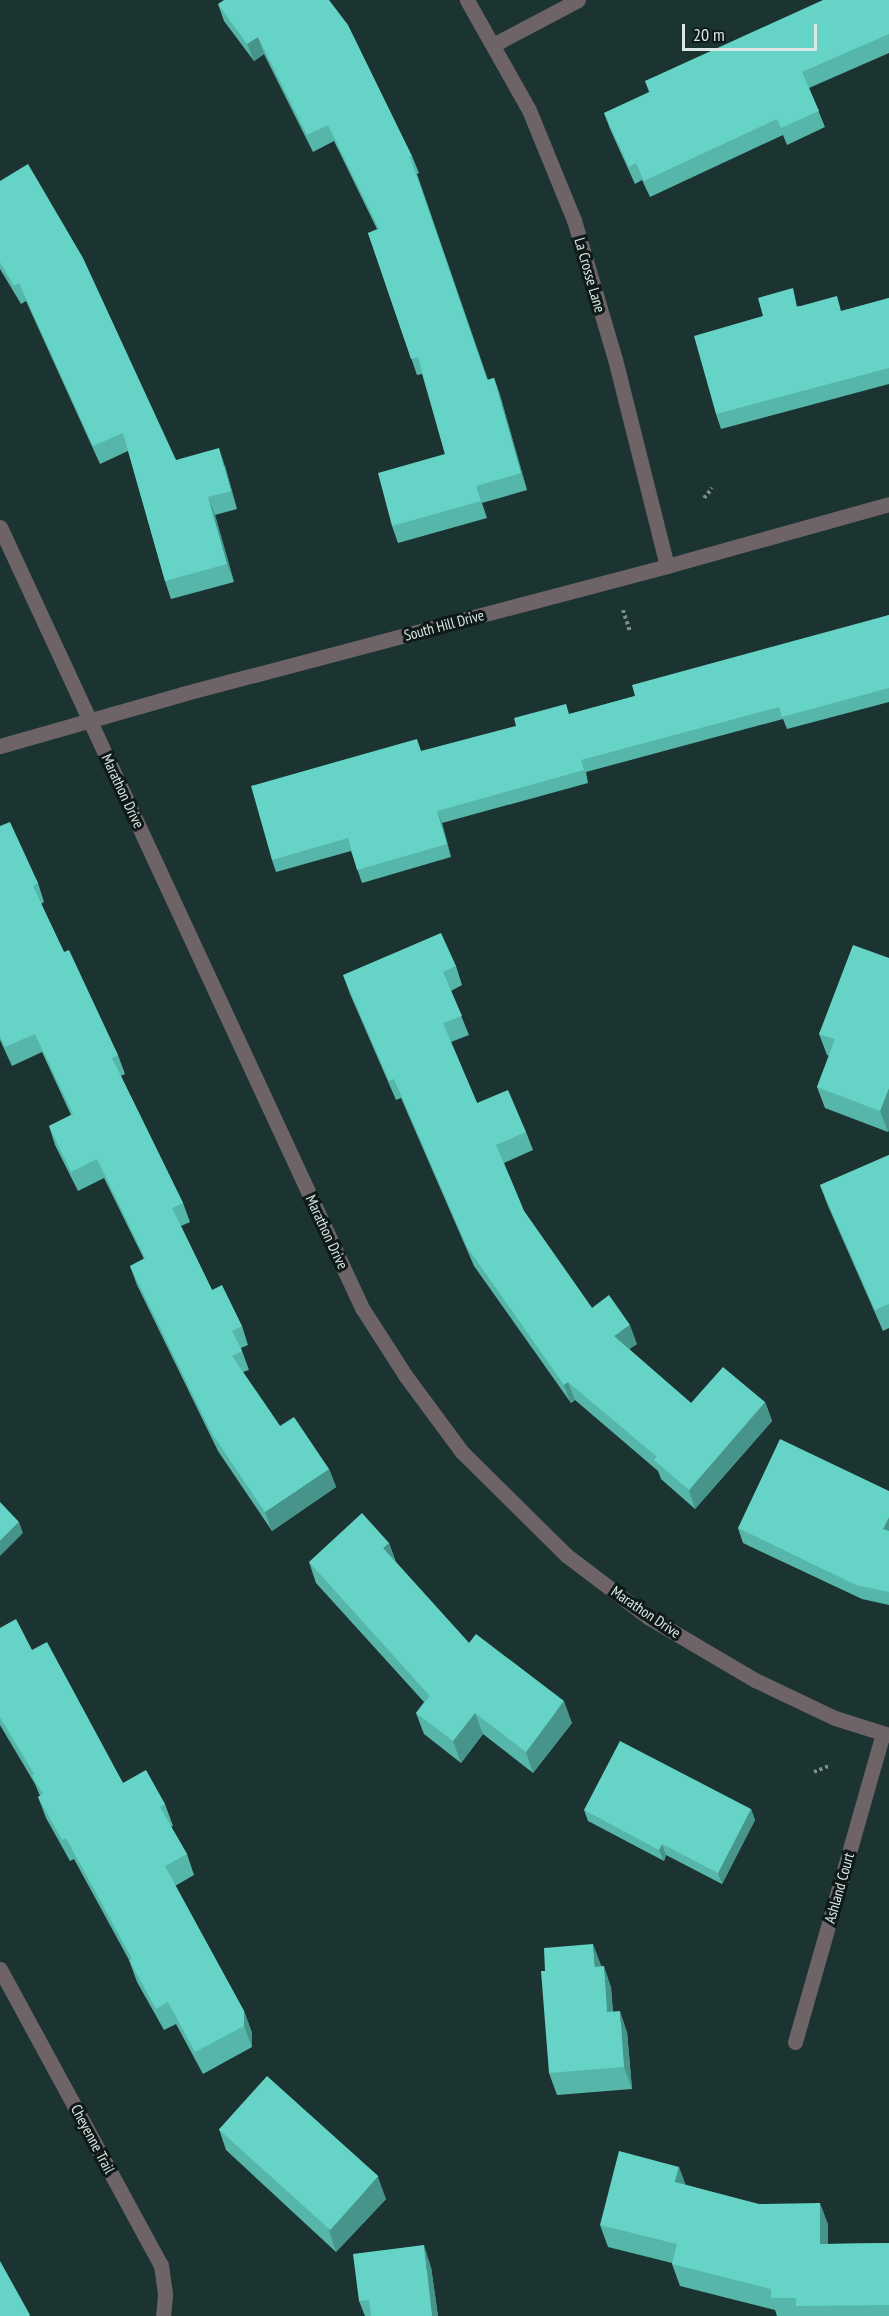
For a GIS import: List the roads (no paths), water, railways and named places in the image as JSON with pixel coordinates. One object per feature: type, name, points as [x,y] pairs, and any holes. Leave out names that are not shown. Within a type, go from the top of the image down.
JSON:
[{"type":"street","name":"La Crosse Lane","points":[[467,0],[529,110],[574,220],[615,359],[667,567]]},
{"type":"street","points":[[493,45],[578,0]]},
{"type":"street","name":"South Hill Drive","points":[[0,746],[193,691],[667,567],[889,504]]},
{"type":"street","name":"Marathon Drive","points":[[0,527],[362,1308],[405,1375],[462,1452],[566,1555],[648,1617],[755,1680],[835,1718],[886,1734]]},
{"type":"street","name":"Ashland Court","points":[[795,2042],[886,1734]]},
{"type":"street","name":"Cheyenne Trail","points":[[0,1969],[161,2265],[165,2295],[163,2316]]}]
